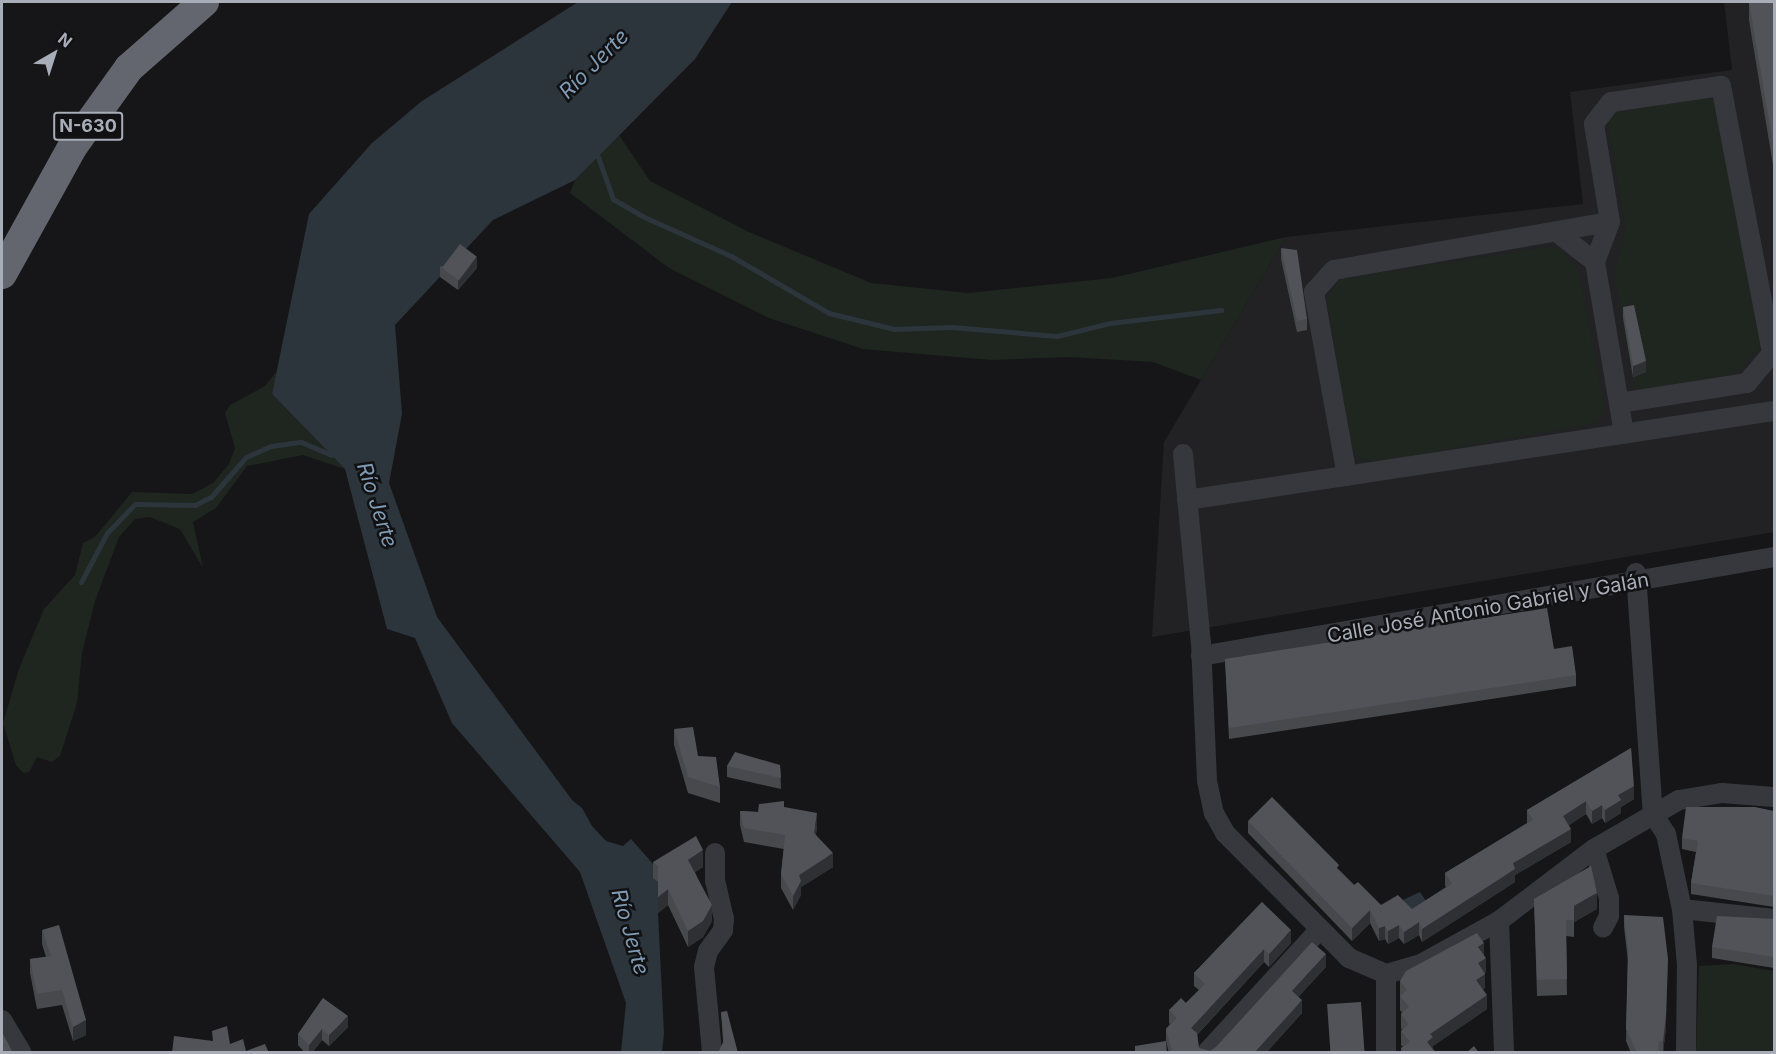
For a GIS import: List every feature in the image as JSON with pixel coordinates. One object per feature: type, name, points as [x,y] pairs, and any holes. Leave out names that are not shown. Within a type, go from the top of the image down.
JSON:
[{"type":"highway","name":"N-630","points":[[2,274],[74,146],[129,68],[204,2]]},
{"type":"street","points":[[1619,403],[1747,383],[1772,353],[1721,86],[1611,102],[1594,124],[1610,222],[1595,262],[1624,434]]},
{"type":"street","points":[[1347,476],[1314,292],[1334,270],[1610,222]]},
{"type":"street","points":[[1557,233],[1595,262]]},
{"type":"street","points":[[1187,500],[1774,411]]},
{"type":"street","points":[[1183,454],[1201,650],[1207,781],[1214,813],[1225,832],[1349,958],[1386,974],[1421,964],[1498,921],[1594,849],[1679,800],[1722,793],[1774,797]]},
{"type":"street","name":"Calle José Antonio Gabriel y Galán","points":[[1636,578],[1774,549]]},
{"type":"street","name":"Calle José Antonio Gabriel y Galán","points":[[1201,650],[1774,557]]},
{"type":"street","points":[[1636,578],[1653,814],[1665,834],[1682,909],[1688,965],[1686,1053]]},
{"type":"street","points":[[1650,771],[1679,800]]},
{"type":"street","points":[[1665,834],[1679,800]]},
{"type":"street","points":[[1594,849],[1609,898],[1609,916],[1602,928]]},
{"type":"street","points":[[712,1053],[704,967],[708,951],[723,930],[724,919],[715,881],[715,852]]},
{"type":"street","points":[[1682,909],[1774,919]]},
{"type":"street","points":[[1498,921],[1504,1053]]},
{"type":"street","points":[[1207,1053],[1319,930]]},
{"type":"street","points":[[1386,974],[1386,1053]]},
{"type":"street","points":[[3,1024],[21,1053]]},
{"type":"shaded area","points":[[1724,2],[1774,2],[1774,532],[1152,637],[1164,442],[1286,237],[1583,204],[1570,92],[1732,70]]},
{"type":"shaded area","points":[[1706,97],[1715,100],[1760,346],[1737,374],[1635,392],[1614,272],[1626,230],[1607,120],[1613,113]]},
{"type":"shaded area","points":[[619,135],[650,181],[749,232],[871,283],[968,293],[1112,278],[1286,237],[1201,380],[1153,362],[1069,357],[992,360],[863,349],[769,318],[669,268],[570,193],[575,180]]},
{"type":"shaded area","points":[[1552,246],[1563,251],[1578,271],[1604,405],[1600,419],[1591,424],[1376,462],[1360,459],[1351,447],[1327,300],[1338,280]]},
{"type":"shaded area","points":[[277,371],[272,394],[345,469],[303,455],[247,466],[216,508],[193,522],[203,568],[180,529],[150,517],[135,519],[119,537],[95,601],[82,653],[77,703],[60,756],[52,762],[37,757],[29,772],[23,773],[16,765],[3,723],[19,669],[44,609],[75,575],[83,543],[95,537],[132,492],[192,494],[213,483],[229,464],[235,448],[225,413],[230,405],[265,386]]},
{"type":"shaded area","points":[[1734,964],[1774,971],[1774,1052],[1696,1052],[1699,966]]},
{"type":"water","name":"Río Jerte","points":[[578,2],[732,2],[695,59],[575,180],[493,220],[395,325],[402,414],[389,483],[437,617],[572,800],[582,808],[592,826],[606,841],[623,846],[631,839],[661,873],[658,913],[664,1034],[662,1052],[621,1052],[626,1003],[580,872],[452,723],[415,638],[387,629],[345,469],[272,394],[309,214],[372,143],[422,101]]},
{"type":"water","points":[[1420,892],[1426,901],[1409,911],[1403,900]]},
{"type":"building","points":[[1749,2],[1774,2],[1774,149]]},
{"type":"building","points":[[460,244],[477,257],[459,281],[442,268]]},
{"type":"building","points":[[1281,248],[1297,250],[1307,319],[1297,321]]},
{"type":"building","points":[[1634,305],[1646,361],[1633,366],[1623,307]]},
{"type":"building","points":[[1547,608],[1554,649],[1572,646],[1576,675],[1229,728],[1225,659]]},
{"type":"building","points":[[693,727],[698,756],[716,757],[720,787],[688,777],[674,729]]},
{"type":"building","points":[[1631,748],[1634,786],[1618,795],[1621,800],[1605,810],[1602,805],[1592,811],[1586,801],[1563,816],[1571,829],[1513,863],[1515,869],[1422,929],[1419,922],[1404,932],[1399,925],[1388,931],[1385,926],[1379,928],[1370,910],[1352,928],[1248,821],[1272,797],[1339,865],[1337,868],[1354,885],[1358,882],[1381,905],[1398,895],[1412,909],[1452,884],[1445,873],[1533,820],[1527,810]]},
{"type":"building","points":[[735,752],[780,765],[781,778],[727,766]]},
{"type":"building","points":[[784,801],[784,807],[817,813],[814,833],[833,853],[799,875],[801,881],[793,896],[781,874],[785,835],[744,828],[740,811],[758,812],[759,804]]},
{"type":"building","points":[[1686,807],[1755,807],[1774,811],[1774,896],[1691,883],[1698,841],[1682,838]]},
{"type":"building","points":[[696,836],[703,850],[688,860],[712,905],[703,921],[688,931],[668,889],[658,897],[658,866],[653,862]]},
{"type":"building","points":[[1591,866],[1597,893],[1574,906],[1574,920],[1566,920],[1567,979],[1537,980],[1534,899]]},
{"type":"building","points":[[1262,902],[1291,930],[1269,954],[1264,949],[1191,1028],[1197,1033],[1199,1048],[1210,1051],[1216,1047],[1312,942],[1326,954],[1292,991],[1302,1000],[1254,1053],[1174,1053],[1166,1029],[1177,1018],[1169,1010],[1181,998],[1186,1003],[1205,984],[1194,973]]},
{"type":"building","points":[[1624,915],[1663,917],[1668,959],[1666,1015],[1663,1042],[1659,1041],[1658,1053],[1637,1053],[1626,1029],[1628,951]]},
{"type":"building","points":[[1717,916],[1774,919],[1774,957],[1712,947]]},
{"type":"building","points":[[59,925],[86,1020],[73,1027],[62,990],[37,994],[30,959],[51,956],[42,930]]},
{"type":"building","points":[[1477,933],[1484,943],[1478,947],[1486,958],[1478,963],[1485,974],[1476,980],[1487,995],[1430,1034],[1433,1037],[1427,1042],[1436,1053],[1404,1053],[1401,1048],[1410,1042],[1401,1031],[1409,1024],[1401,1014],[1409,1007],[1400,996],[1407,990],[1400,981],[1406,971]]},
{"type":"building","points":[[323,998],[348,1016],[329,1035],[322,1029],[309,1045],[298,1034]]},
{"type":"building","points":[[1361,1002],[1364,1052],[1330,1052],[1327,1004]]},
{"type":"building","points":[[727,1011],[738,1053],[718,1053],[724,1040],[721,1012]]},
{"type":"building","points":[[227,1026],[230,1044],[243,1039],[246,1051],[265,1044],[269,1053],[172,1053],[174,1036],[213,1041],[212,1031]]},
{"type":"building","points":[[2,1032],[13,1053],[2,1053]]},
{"type":"building","points":[[1166,1041],[1167,1053],[1135,1053],[1135,1046]]},
{"type":"building","points":[[1474,1046],[1479,1053],[1466,1053]]},
{"type":"waterway","points":[[598,157],[613,199],[642,216],[731,256],[829,313],[894,329],[952,327],[1057,336],[1110,323],[1221,310]]},
{"type":"waterway","points":[[81,582],[107,533],[135,504],[195,505],[211,497],[246,457],[271,446],[301,442],[331,455]]}]
